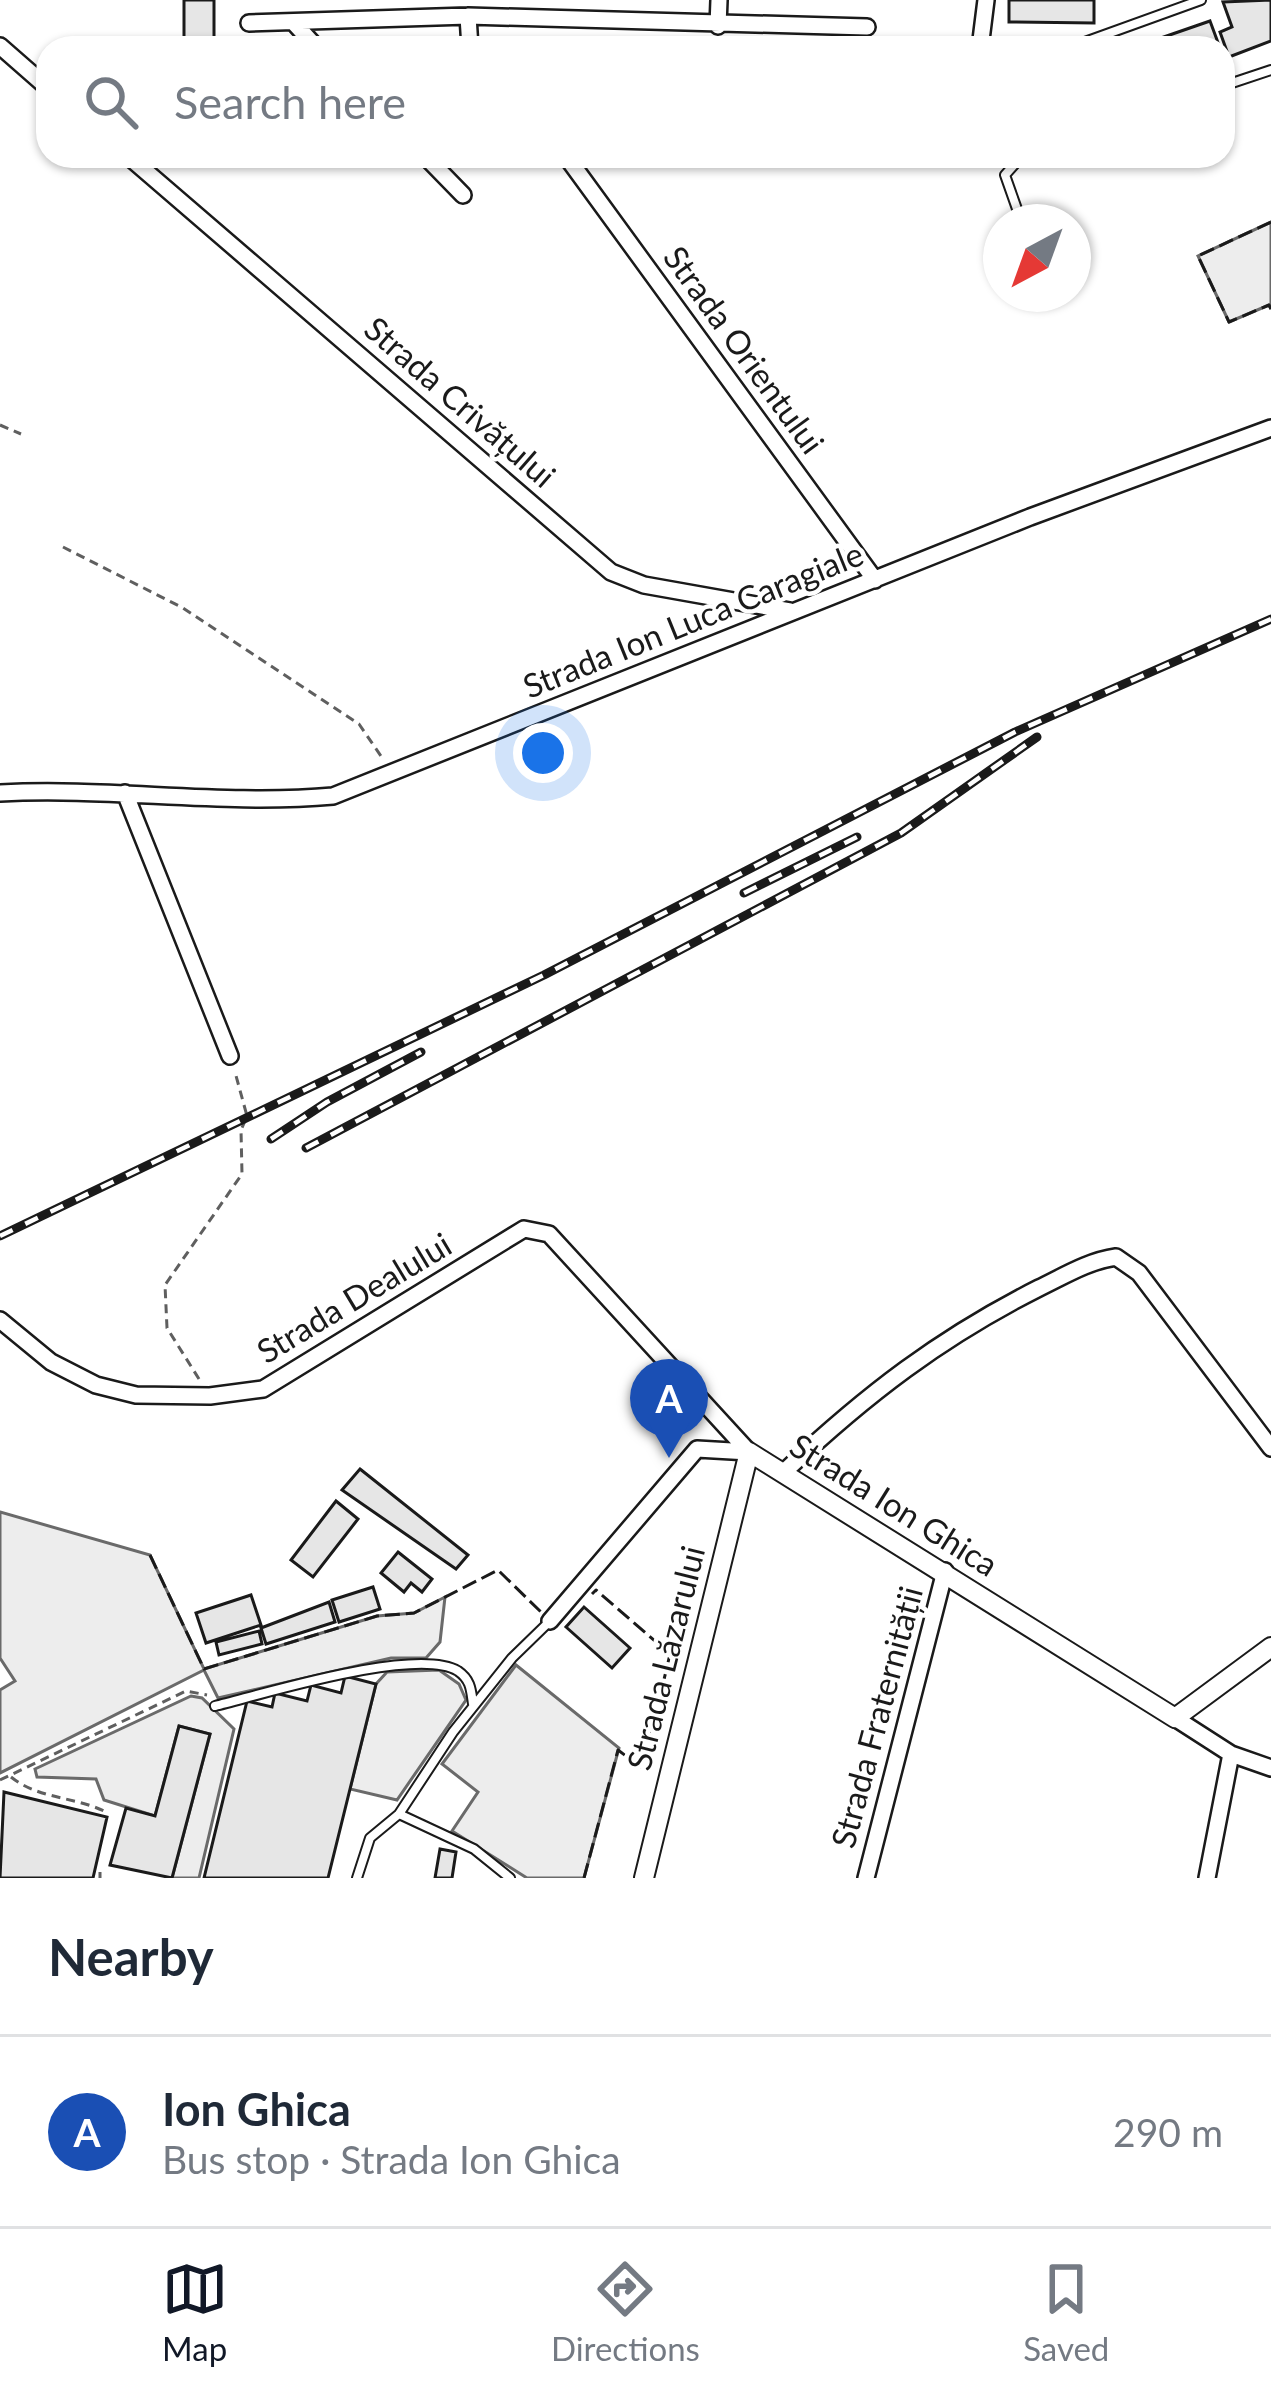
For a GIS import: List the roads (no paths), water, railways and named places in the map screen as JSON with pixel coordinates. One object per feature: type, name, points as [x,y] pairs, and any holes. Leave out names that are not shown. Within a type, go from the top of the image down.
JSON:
[{"type":"street","points":[[718,26],[719,0]]},
{"type":"street","points":[[982,36],[986,0]]},
{"type":"street","points":[[468,16],[469,36]]},
{"type":"street","points":[[249,23],[468,16],[867,27]]},
{"type":"street","points":[[295,23],[306,36]]},
{"type":"street","points":[[0,46],[36,78]]},
{"type":"street","name":"Strada Crivățului","points":[[142,168],[611,572],[644,585],[793,612]]},
{"type":"street","points":[[436,168],[463,194]]},
{"type":"street","name":"Strada Orientului","points":[[575,168],[875,580]]},
{"type":"street","name":"Strada Ion Luca Caragiale","points":[[0,793],[73,789],[286,800],[333,796],[1271,428]]},
{"type":"street","points":[[125,793],[230,1056]]},
{"type":"street","name":"Strada Dealului","points":[[0,1320],[51,1362],[96,1385],[136,1395],[210,1396],[263,1389],[524,1229],[537,1229]]},
{"type":"street","name":"Strada Ion Ghica","points":[[537,1229],[549,1234],[749,1452],[1231,1754],[1271,1768]]},
{"type":"street","points":[[785,1471],[860,1401],[958,1329],[1090,1263],[1116,1257],[1139,1273],[1271,1448]]},
{"type":"street","points":[[550,1621],[697,1449],[749,1452]]},
{"type":"street","name":"Strada Lăzarului","points":[[644,1878],[749,1452]]},
{"type":"street","name":"Strada Fraternității","points":[[866,1878],[945,1571]]},
{"type":"street","points":[[1175,1718],[1271,1647]]},
{"type":"street","points":[[1207,1878],[1231,1754]]},
{"type":"lane","points":[[1101,36],[1201,0]]},
{"type":"lane","points":[[1235,82],[1271,70]]},
{"type":"lane","points":[[1011,168],[1005,175],[1015,204]]},
{"type":"lane","points":[[357,1878],[370,1838],[399,1814],[473,1706],[550,1621]]},
{"type":"lane","points":[[215,1706],[376,1667],[435,1664],[455,1669],[470,1682],[473,1706]]},
{"type":"lane","points":[[399,1814],[474,1849],[511,1878]]},
{"type":"railway","points":[[0,1236],[544,975],[1015,732],[1271,619]]},
{"type":"railway","points":[[306,1148],[901,833],[1037,737]]},
{"type":"railway","points":[[744,893],[857,837]]},
{"type":"railway","points":[[271,1139],[327,1102],[421,1052]]},
{"type":"place","name":"Ion Ghica","points":[[669,1458]]}]
